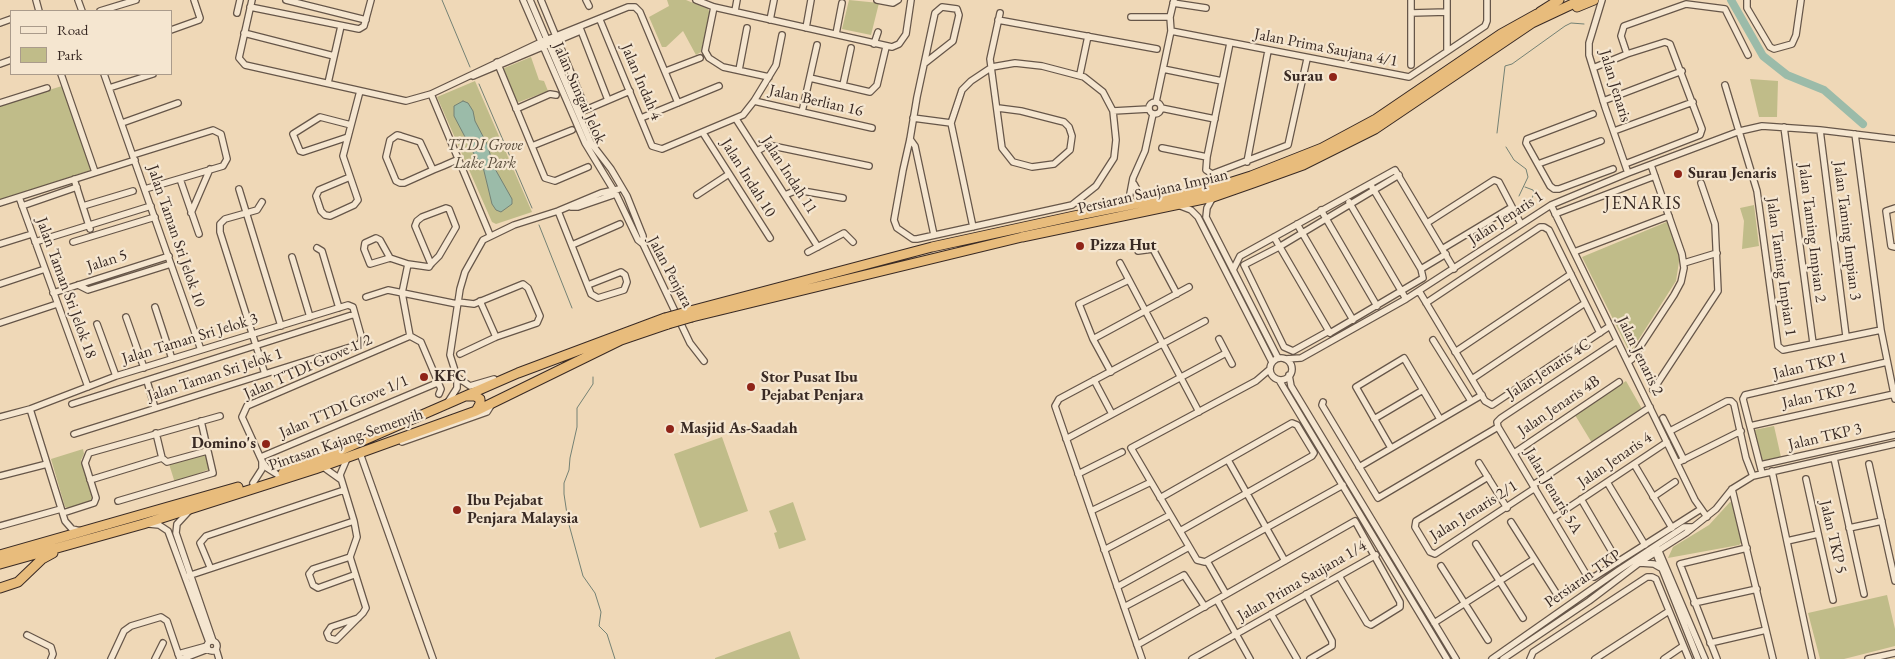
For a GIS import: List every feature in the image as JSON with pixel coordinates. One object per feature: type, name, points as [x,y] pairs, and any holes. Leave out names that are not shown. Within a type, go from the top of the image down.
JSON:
[{"type":"highway","points":[[1540,12],[1559,0]]},
{"type":"highway","name":"Persiaran Saujana Impian","points":[[691,314],[932,248],[1210,189],[1322,148],[1376,119],[1500,34],[1540,12],[1568,0]]},
{"type":"highway","name":"Persiaran Saujana Impian","points":[[691,314],[1028,235],[1044,236],[1082,227],[1091,222],[1214,197],[1303,165],[1375,128],[1532,23],[1581,0]]},
{"type":"highway","points":[[1532,23],[1594,0],[1603,3]]},
{"type":"highway","name":"Pintasan Kajang-Semenyih","points":[[0,564],[60,543],[83,532],[253,483],[314,462],[518,373],[691,314]]},
{"type":"highway","name":"Pintasan Kajang-Semenyih","points":[[0,555],[143,524],[315,469],[476,411],[612,344],[666,321]]},
{"type":"highway","points":[[496,402],[492,396],[491,389],[544,363]]},
{"type":"highway","points":[[459,398],[478,397],[480,404],[476,411]]},
{"type":"highway","points":[[0,588],[18,582],[60,543]]},
{"type":"street","points":[[103,10],[136,0]]},
{"type":"street","points":[[172,30],[196,22],[200,18],[194,0]]},
{"type":"street","points":[[237,13],[240,0]]},
{"type":"street","points":[[252,0],[239,58],[245,65],[406,101],[431,94],[520,54],[546,46],[556,38],[578,32],[580,28],[628,7],[635,7],[640,12],[678,103]]},
{"type":"street","points":[[286,0],[366,20]]},
{"type":"street","points":[[250,7],[359,29],[364,26],[370,0]]},
{"type":"street","name":"Jalan Sungai Jelok","points":[[523,0],[541,34]]},
{"type":"street","name":"Jalan Sungai Jelok","points":[[530,0],[541,34],[576,113],[591,142],[615,175]]},
{"type":"street","points":[[541,0],[586,110]]},
{"type":"street","points":[[696,0],[714,7],[886,47],[899,44],[903,40],[911,0]]},
{"type":"street","points":[[735,11],[738,0]]},
{"type":"street","points":[[770,20],[774,0]]},
{"type":"street","points":[[806,28],[811,0]]},
{"type":"street","points":[[877,0],[893,3],[898,0]]},
{"type":"street","points":[[1411,0],[1411,66]]},
{"type":"street","points":[[1447,0],[1448,51]]},
{"type":"street","name":"Jalan Prima Saujana 4/1","points":[[1171,31],[1409,78],[1485,26],[1487,21],[1487,0]]},
{"type":"street","points":[[1747,0],[1747,8],[1770,47],[1774,49],[1792,44],[1796,35],[1801,0]]},
{"type":"street","points":[[1156,102],[1171,31],[1170,17],[1173,2],[1206,8]]},
{"type":"street","points":[[836,34],[842,3]]},
{"type":"street","name":"Jalan Jenaris","points":[[1603,3],[1589,43],[1593,68],[1628,173]]},
{"type":"street","points":[[1627,54],[1621,36],[1624,26],[1686,4],[1725,9],[1748,55]]},
{"type":"street","points":[[308,19],[310,6]]},
{"type":"street","points":[[714,7],[705,51],[709,58],[723,66],[769,77]]},
{"type":"street","points":[[925,62],[953,41],[959,15],[957,9],[942,7],[935,13],[925,62],[894,220],[897,228],[908,237],[917,239],[1072,205],[1087,194],[1103,177],[1114,158],[1116,140],[1113,111],[1103,92],[1080,74],[1025,64],[992,67],[971,81],[962,90],[951,123],[973,226]]},
{"type":"street","points":[[1411,13],[1447,12]]},
{"type":"street","points":[[998,108],[1021,111],[1064,122],[1072,136],[1070,150],[1054,164],[1023,166],[1013,162],[1002,148],[990,49],[1000,14]]},
{"type":"street","points":[[1131,17],[1170,17]]},
{"type":"street","name":"Jalan Indah 4","points":[[600,20],[652,146],[662,149],[703,132]]},
{"type":"street","points":[[998,20],[1156,49]]},
{"type":"street","points":[[328,83],[342,26]]},
{"type":"street","points":[[580,28],[608,100]]},
{"type":"street","points":[[739,70],[747,28]]},
{"type":"street","points":[[874,44],[878,32]]},
{"type":"street","points":[[244,33],[334,56]]},
{"type":"street","points":[[532,49],[541,34],[556,38]]},
{"type":"street","points":[[703,132],[743,115],[776,65],[782,35]]},
{"type":"street","points":[[1080,74],[1088,36]]},
{"type":"street","points":[[532,49],[546,46],[556,38]]},
{"type":"street","points":[[1593,68],[1627,54],[1665,42],[1670,44],[1693,102],[1702,132],[1625,164]]},
{"type":"street","points":[[1230,43],[1207,157],[1206,170],[1212,174],[1285,147],[1289,143],[1307,59]]},
{"type":"street","points":[[802,112],[817,45]]},
{"type":"street","points":[[810,78],[870,92],[877,85],[886,47]]},
{"type":"street","points":[[843,86],[851,48]]},
{"type":"street","points":[[1247,162],[1268,51]]},
{"type":"street","points":[[666,72],[700,58]]},
{"type":"street","points":[[497,64],[545,178],[555,181],[588,167]]},
{"type":"street","points":[[1163,69],[1222,81]]},
{"type":"street","points":[[1603,100],[1682,71]]},
{"type":"street","points":[[62,75],[96,172]]},
{"type":"street","name":"Jalan Taman Sri Jelok 10","points":[[104,75],[201,350]]},
{"type":"street","points":[[109,88],[150,75]]},
{"type":"street","name":"Jalan Taming Impian 1","points":[[1725,85],[1757,191],[1780,348],[1783,350],[1812,343]]},
{"type":"street","points":[[641,118],[719,86]]},
{"type":"street","points":[[0,102],[47,88]]},
{"type":"street","points":[[350,177],[319,190],[316,196],[325,215],[330,216],[354,205],[358,200],[343,156],[360,90]]},
{"type":"street","points":[[576,113],[630,92]]},
{"type":"street","points":[[431,94],[490,235]]},
{"type":"street","points":[[516,109],[550,94],[556,95]]},
{"type":"street","name":"Jalan Berlian 16","points":[[754,101],[872,128]]},
{"type":"street","points":[[1156,102],[1161,108],[1215,119]]},
{"type":"street","points":[[1148,109],[1151,103],[1156,102]]},
{"type":"street","points":[[1614,131],[1693,102]]},
{"type":"street","points":[[122,123],[178,103]]},
{"type":"street","points":[[1113,111],[1133,108],[1148,109],[1153,114]]},
{"type":"street","points":[[1153,114],[1159,113],[1161,108]]},
{"type":"street","name":"Jalan Sungai Jelok","points":[[576,113],[585,144],[616,191]]},
{"type":"street","points":[[1122,207],[1129,200],[1133,182],[1145,151],[1153,114]]},
{"type":"street","points":[[1593,114],[1527,139],[1526,143],[1554,189],[1613,169]]},
{"type":"street","points":[[348,137],[303,152],[300,151],[293,136],[296,130],[320,117],[351,125]]},
{"type":"street","points":[[914,118],[951,123]]},
{"type":"street","name":"Jalan Indah 11","points":[[736,119],[818,246]]},
{"type":"street","name":"Jalan Jenaris 1","points":[[1301,358],[1406,299],[1551,205],[1628,173],[1740,132],[1762,126],[1820,130],[1895,139]]},
{"type":"street","name":"Jalan Taming Impian 2","points":[[1784,127],[1812,343]]},
{"type":"street","points":[[0,203],[96,172],[214,130],[221,134],[228,159],[223,166],[145,190]]},
{"type":"street","points":[[532,146],[572,130]]},
{"type":"street","name":"Jalan Taming Impian 3","points":[[1820,130],[1846,336]]},
{"type":"street","name":"Jalan Indah 10","points":[[703,132],[770,238]]},
{"type":"street","points":[[1855,134],[1881,330],[1894,396]]},
{"type":"street","points":[[433,170],[420,142],[397,135],[390,140],[386,157],[396,181],[404,183],[458,159]]},
{"type":"street","points":[[910,139],[915,146],[934,235]]},
{"type":"street","points":[[1538,164],[1601,141]]},
{"type":"street","points":[[756,151],[768,145],[869,166]]},
{"type":"street","points":[[1162,148],[1207,157]]},
{"type":"street","points":[[1628,362],[1632,359],[1682,282],[1684,263],[1651,165]]},
{"type":"street","points":[[191,212],[210,169]]},
{"type":"street","points":[[1224,252],[1231,256],[1240,256],[1392,170],[1398,173],[1454,268]]},
{"type":"street","points":[[1370,183],[1374,190],[1420,269],[1423,276],[1402,291],[1353,320],[1293,350],[1289,350],[1284,347],[1244,265],[1326,219],[1374,190],[1398,173]]},
{"type":"street","points":[[697,195],[729,174]]},
{"type":"street","points":[[615,175],[616,191]]},
{"type":"street","points":[[615,175],[627,196],[643,236],[643,244]]},
{"type":"street","points":[[1555,214],[1655,176]]},
{"type":"street","points":[[1592,177],[1596,186]]},
{"type":"street","points":[[601,193],[607,186],[606,178]]},
{"type":"street","points":[[74,179],[92,235]]},
{"type":"street","points":[[180,179],[199,234]]},
{"type":"street","points":[[1427,223],[1494,180],[1499,182],[1521,224]]},
{"type":"street","points":[[1133,182],[1137,192],[1148,201]]},
{"type":"street","points":[[1653,390],[1718,291],[1715,224],[1701,183]]},
{"type":"street","points":[[22,206],[77,187]]},
{"type":"street","points":[[239,190],[281,326]]},
{"type":"street","points":[[785,195],[798,190],[843,198]]},
{"type":"street","points":[[83,206],[133,191]]},
{"type":"street","points":[[569,207],[578,207],[606,198],[616,191]]},
{"type":"street","points":[[446,404],[456,392],[457,377],[450,355],[458,303],[465,272],[483,240],[490,235],[569,207],[601,193],[616,191],[627,196]]},
{"type":"street","name":"Jalan Penjara","points":[[616,191],[638,240],[643,244],[690,343],[704,361]]},
{"type":"street","points":[[1346,196],[1406,299]]},
{"type":"street","name":"Jalan Taman Sri Jelok 18","points":[[19,197],[88,387]]},
{"type":"street","points":[[1214,197],[1207,208],[1206,217],[1254,312],[1281,358],[1290,364],[1291,386],[1456,659]]},
{"type":"street","points":[[606,198],[622,206]]},
{"type":"street","points":[[262,202],[257,210],[225,219],[220,224],[220,232],[265,374]]},
{"type":"street","points":[[1178,205],[1191,210],[1198,217],[1272,362],[1270,369],[1256,381],[1131,448],[1160,498],[1197,560],[1208,561],[1343,485]]},
{"type":"street","name":"Jalan Jenaris 2","points":[[1551,205],[1677,463],[1707,517]]},
{"type":"street","points":[[35,242],[151,206]]},
{"type":"street","points":[[1420,269],[1512,207]]},
{"type":"street","points":[[390,258],[380,240],[376,238],[365,243],[364,249],[370,264],[390,258],[408,264],[429,266],[431,264],[456,227],[453,216],[446,208],[422,217],[414,226],[431,264]]},
{"type":"street","points":[[1895,208],[1886,212],[1891,246],[1895,248]]},
{"type":"street","points":[[1321,210],[1377,306]]},
{"type":"street","points":[[558,211],[591,294],[598,298],[624,290],[627,282],[625,275],[621,272],[588,284]]},
{"type":"street","points":[[1574,252],[1669,216]]},
{"type":"street","points":[[72,242],[155,217]]},
{"type":"street","points":[[572,245],[620,224]]},
{"type":"street","points":[[1297,224],[1353,320]]},
{"type":"street","points":[[1426,303],[1540,227],[1544,227],[1549,230],[1600,333]]},
{"type":"street","points":[[808,252],[844,233],[853,242]]},
{"type":"street","points":[[0,244],[32,234]]},
{"type":"street","points":[[1274,238],[1334,340]]},
{"type":"street","points":[[317,248],[322,251],[339,308],[348,305],[352,307],[355,314]]},
{"type":"street","points":[[1138,252],[1154,250],[1177,294]]},
{"type":"street","points":[[1684,263],[1717,253]]},
{"type":"street","name":"Jalan 5","points":[[53,293],[169,256]]},
{"type":"street","points":[[1233,270],[1240,256]]},
{"type":"street","points":[[292,257],[310,317]]},
{"type":"street","points":[[1120,263],[1199,412]]},
{"type":"street","points":[[78,285],[88,290],[172,264]]},
{"type":"street","points":[[408,264],[402,293],[410,336],[421,342],[441,389],[439,394]]},
{"type":"street","points":[[0,284],[45,269]]},
{"type":"street","points":[[1455,352],[1571,274]]},
{"type":"street","points":[[1111,372],[1093,339],[1079,304],[1129,280]]},
{"type":"street","points":[[366,297],[388,290],[458,303],[474,304],[523,284],[528,288],[540,320],[537,323],[496,337],[460,354]]},
{"type":"street","points":[[1093,339],[1189,287]]},
{"type":"street","points":[[1419,291],[1488,403],[1496,404],[1610,326]]},
{"type":"street","points":[[480,301],[496,337]]},
{"type":"street","points":[[1472,379],[1585,303]]},
{"type":"street","points":[[0,323],[57,304]]},
{"type":"street","points":[[155,307],[172,359]]},
{"type":"street","name":"Jalan Taman Sri Jelok 3","points":[[0,417],[30,409],[116,376],[339,308]]},
{"type":"street","points":[[1254,312],[1266,308]]},
{"type":"street","name":"Jalan Taman Sri Jelok 3","points":[[72,404],[355,314]]},
{"type":"street","name":"Jalan Taman Sri Jelok 1","points":[[74,434],[360,344],[362,339],[355,314]]},
{"type":"street","points":[[126,317],[144,368]]},
{"type":"street","points":[[1142,659],[1055,406],[1059,399],[1205,321]]},
{"type":"street","points":[[98,324],[116,376]]},
{"type":"street","points":[[1812,343],[1881,330]]},
{"type":"street","name":"Jalan TTDI Grove 1/2","points":[[262,459],[242,417],[247,406],[410,336]]},
{"type":"street","points":[[1219,339],[1232,364]]},
{"type":"street","points":[[1433,340],[1471,401]]},
{"type":"street","name":"Jalan Jenaris 4C","points":[[1359,467],[1378,498],[1498,424],[1617,341]]},
{"type":"street","points":[[1066,439],[1226,353]]},
{"type":"street","points":[[1272,362],[1281,358],[1301,358]]},
{"type":"street","points":[[1256,381],[1277,379],[1290,372],[1301,358]]},
{"type":"street","points":[[1391,448],[1356,387],[1404,358],[1440,419]]},
{"type":"street","name":"Jalan TKP 1","points":[[1750,426],[1743,399],[1744,395],[1887,362]]},
{"type":"street","points":[[1270,369],[1343,485],[1447,659]]},
{"type":"street","points":[[457,377],[467,384],[474,386],[518,373]]},
{"type":"street","points":[[1094,380],[1112,414]]},
{"type":"street","points":[[147,381],[156,408]]},
{"type":"street","name":"Jalan Jenaris 4B","points":[[1514,452],[1619,382]]},
{"type":"street","name":"Jalan TTDI Grove 1/1","points":[[262,459],[437,383]]},
{"type":"street","points":[[1374,418],[1423,390]]},
{"type":"street","points":[[1323,402],[1322,405],[1359,467],[1482,395]]},
{"type":"street","name":"Jalan TKP 2","points":[[1750,426],[1894,396]]},
{"type":"street","points":[[1670,430],[1728,401],[1734,404],[1746,458],[1753,476]]},
{"type":"street","points":[[315,469],[326,469],[437,431],[486,412],[496,402]]},
{"type":"street","name":"Jalan Jenaris 2/1","points":[[1488,477],[1416,521],[1415,527],[1430,552],[1435,554],[1507,508],[1534,487],[1650,407]]},
{"type":"street","points":[[30,409],[66,522],[72,529],[83,532]]},
{"type":"street","points":[[0,526],[94,503],[96,498],[85,462],[89,453],[220,416]]},
{"type":"street","points":[[1663,418],[1684,460]]},
{"type":"street","points":[[118,501],[213,473],[201,421]]},
{"type":"street","points":[[1160,498],[1292,423],[1296,425],[1314,453],[1312,456],[1180,531]]},
{"type":"street","name":"Jalan Jenaris 5A","points":[[1498,424],[1586,574],[1594,577],[1618,562]]},
{"type":"street","points":[[1750,426],[1762,473]]},
{"type":"street","points":[[1677,463],[1740,431]]},
{"type":"street","points":[[156,433],[162,458],[167,462],[207,451]]},
{"type":"street","name":"Jalan TKP 3","points":[[1760,465],[1895,435]]},
{"type":"street","name":"Jalan Jenaris 4","points":[[1553,518],[1667,442]]},
{"type":"street","name":"Persiaran TKP","points":[[1492,659],[1657,550],[1686,533],[1707,517],[1732,489],[1753,476],[1772,470],[1895,444]]},
{"type":"street","points":[[1078,474],[1122,452]]},
{"type":"street","points":[[361,456],[433,659]]},
{"type":"street","points":[[90,480],[162,458]]},
{"type":"street","points":[[1834,458],[1864,594]]},
{"type":"street","points":[[262,459],[267,468],[278,475]]},
{"type":"street","points":[[253,483],[262,469],[262,459]]},
{"type":"street","points":[[1228,460],[1285,561]]},
{"type":"street","points":[[341,481],[341,470],[346,461]]},
{"type":"street","points":[[0,476],[46,464]]},
{"type":"street","points":[[1479,464],[1507,508]]},
{"type":"street","points":[[1634,464],[1672,528]]},
{"type":"street","points":[[1869,464],[1895,581]]},
{"type":"street","points":[[326,469],[336,474],[341,481],[354,520],[356,541],[350,557],[366,608],[358,618],[336,640],[329,638],[327,633],[331,627],[358,618]]},
{"type":"street","points":[[1772,470],[1812,659]]},
{"type":"street","name":"Jalan TKP 5","points":[[1806,479],[1833,600]]},
{"type":"street","points":[[1091,512],[1151,482]]},
{"type":"street","points":[[1607,482],[1644,545]]},
{"type":"street","points":[[1653,497],[1675,482]]},
{"type":"street","points":[[1732,489],[1773,659]]},
{"type":"street","points":[[210,567],[201,548],[202,539],[344,490]]},
{"type":"street","points":[[1581,499],[1618,562],[1701,509]]},
{"type":"street","points":[[195,507],[180,520],[176,529],[188,575],[211,646],[213,659]]},
{"type":"street","points":[[1104,550],[1170,514]]},
{"type":"street","points":[[188,575],[354,520]]},
{"type":"street","points":[[1849,528],[1882,520]]},
{"type":"street","points":[[1137,645],[1355,521],[1400,602],[1400,607],[1371,624],[1367,623],[1339,576]]},
{"type":"street","points":[[60,543],[66,522]]},
{"type":"street","points":[[1511,522],[1558,596]]},
{"type":"street","points":[[143,524],[159,525],[168,531],[188,575]]},
{"type":"street","name":"Persiaran TKP","points":[[1503,659],[1589,601],[1657,550],[1684,527],[1692,527]]},
{"type":"street","points":[[1787,541],[1818,534]]},
{"type":"street","points":[[1476,544],[1523,618]]},
{"type":"street","points":[[1670,544],[1664,566],[1698,659]]},
{"type":"street","points":[[1117,587],[1189,547]]},
{"type":"street","name":"Jalan Prima Saujana 1/4","points":[[1192,659],[1388,548]]},
{"type":"street","points":[[1717,659],[1679,567],[1682,563],[1747,548]]},
{"type":"street","points":[[1657,550],[1705,659]]},
{"type":"street","points":[[350,557],[313,569],[309,574],[313,585],[318,588],[354,574]]},
{"type":"street","points":[[1434,623],[1534,559]]},
{"type":"street","points":[[1208,561],[1226,594]]},
{"type":"street","points":[[1639,563],[1664,566]]},
{"type":"street","points":[[1441,566],[1488,640]]},
{"type":"street","points":[[1124,607],[1184,575],[1205,606]]},
{"type":"street","points":[[1530,657],[1647,577],[1652,576],[1656,579],[1688,659]]},
{"type":"street","points":[[1694,603],[1757,589]]},
{"type":"street","points":[[1306,594],[1332,641],[1332,646],[1310,659]]},
{"type":"street","points":[[1217,600],[1250,659]]},
{"type":"street","points":[[1595,659],[1669,611]]},
{"type":"street","points":[[1271,614],[1296,659]]},
{"type":"street","points":[[111,659],[124,631],[131,626],[162,616],[167,621],[180,657],[211,646]]},
{"type":"street","points":[[1710,643],[1766,630]]},
{"type":"street","points":[[27,635],[51,647],[53,654],[51,659]]},
{"type":"street","points":[[156,659],[163,643]]},
{"type":"street","points":[[211,646],[219,659]]},
{"type":"street","points":[[1664,659],[1683,646]]},
{"type":"street","points":[[1868,659],[1895,653]]},
{"type":"green space","points":[[667,0],[686,0],[708,9],[710,13],[701,52],[696,55],[683,31],[666,47],[662,47],[649,17],[669,6]]},
{"type":"green space","points":[[849,0],[879,3],[871,35],[842,29]]},
{"type":"green space","points":[[531,57],[539,80],[544,81],[548,91],[519,102],[516,101],[502,69]]},
{"type":"green space","points":[[1750,79],[1778,81],[1777,117],[1759,117]]},
{"type":"green space","name":"TTDI Grove Lake Park","points":[[475,81],[532,212],[496,224],[492,222],[437,97]]},
{"type":"green space","points":[[62,86],[91,170],[0,200],[0,105]]},
{"type":"green space","points":[[1754,205],[1759,246],[1742,249],[1744,221],[1740,208]]},
{"type":"green space","points":[[1669,221],[1680,255],[1676,281],[1630,353],[1582,257]]},
{"type":"green space","points":[[1626,381],[1642,409],[1592,443],[1575,415]]},
{"type":"green space","points":[[1774,426],[1781,457],[1762,462],[1754,430]]},
{"type":"green space","points":[[722,437],[748,511],[700,528],[674,454]]},
{"type":"green space","points":[[83,449],[84,454],[81,460],[92,498],[91,502],[71,509],[65,507],[51,459]]},
{"type":"green space","points":[[207,452],[212,468],[175,483],[169,464]]},
{"type":"green space","points":[[793,502],[806,540],[779,549],[774,533],[777,532],[769,511]]},
{"type":"green space","points":[[1730,502],[1733,503],[1742,542],[1739,545],[1668,558],[1673,547],[1709,525]]},
{"type":"green space","points":[[1887,595],[1895,629],[1895,646],[1844,659],[1820,659],[1808,613]]},
{"type":"green space","points":[[790,631],[800,659],[715,659],[715,658]]},
{"type":"shaded area","points":[[463,101],[468,103],[473,111],[475,121],[487,144],[494,167],[512,199],[512,204],[501,212],[496,210],[492,204],[483,167],[454,116],[454,106]]},
{"type":"waterway","points":[[442,0],[470,67]]},
{"type":"waterway","points":[[1731,0],[1763,56],[1787,75],[1824,90],[1863,124]]},
{"type":"waterway","points":[[1497,133],[1505,66],[1512,64],[1565,26],[1571,23],[1584,24]]},
{"type":"waterway","points":[[479,84],[532,208]]},
{"type":"waterway","points":[[1506,147],[1514,160],[1526,169],[1528,177],[1519,196]]},
{"type":"waterway","points":[[1525,187],[1533,190],[1534,193],[1528,209]]},
{"type":"waterway","points":[[539,225],[572,308]]},
{"type":"waterway","points":[[593,377],[593,384],[577,408],[577,427],[569,470],[564,483],[564,494],[568,521],[583,576],[595,593],[601,612],[599,626],[607,634],[615,659]]},
{"type":"place","name":"Surau","points":[[1333,77]]},
{"type":"place","name":"Surau Jenaris","points":[[1678,174]]},
{"type":"place","name":"Pizza Hut","points":[[1080,246]]},
{"type":"place","name":"KFC","points":[[424,377]]},
{"type":"place","name":"Stor Pusat Ibu Pejabat Penjara","points":[[751,387]]},
{"type":"place","name":"Masjid As-Saadah","points":[[670,429]]},
{"type":"place","name":"Domino's","points":[[266,444]]},
{"type":"place","name":"Ibu Pejabat Penjara Malaysia","points":[[457,510]]},
{"type":"district","name":"JENARIS","points":[[1643,204]]}]
